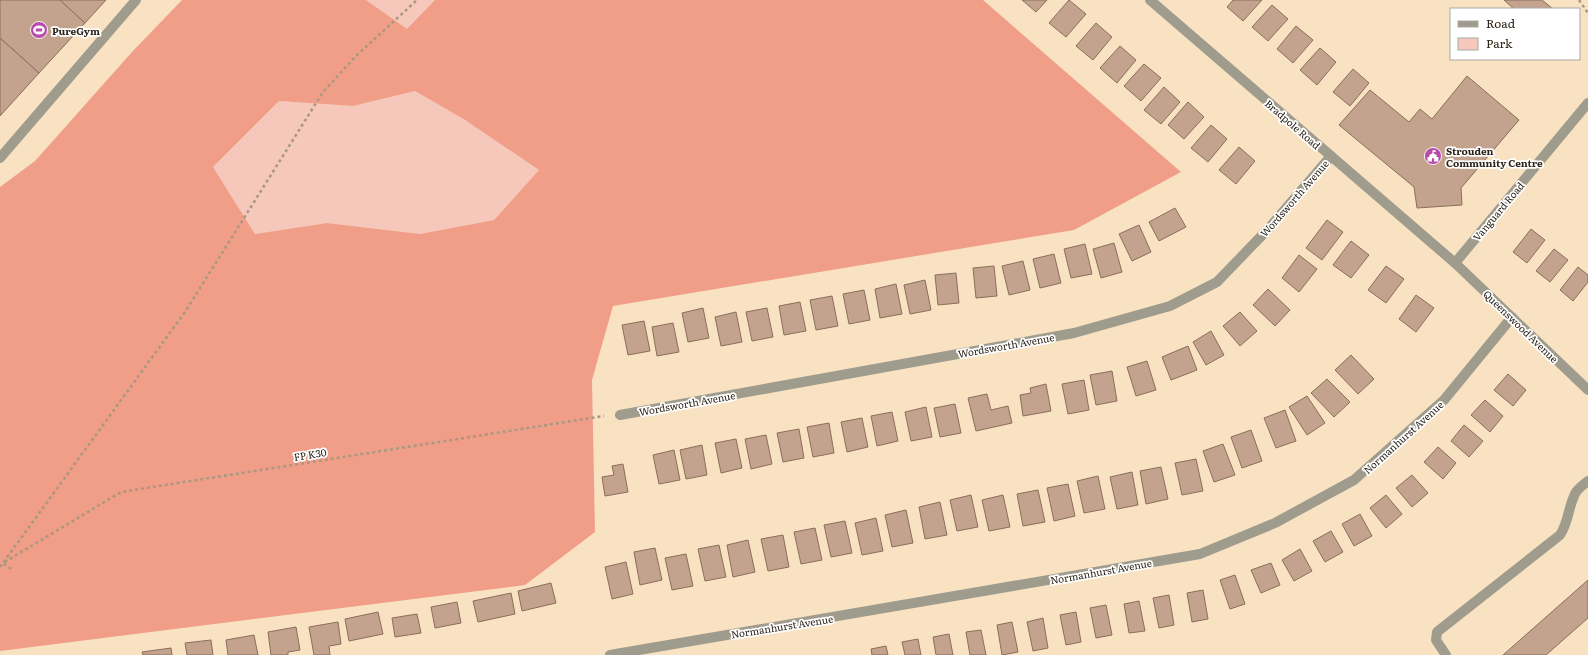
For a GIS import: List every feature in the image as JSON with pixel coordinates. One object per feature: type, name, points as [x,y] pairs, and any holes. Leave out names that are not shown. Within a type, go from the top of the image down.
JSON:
[{"type":"street","points":[[0,158],[136,0]]},
{"type":"street","name":"Bradpole Road","points":[[1150,0],[1455,263]]},
{"type":"street","name":"Vanguard Road","points":[[1455,263],[1588,103]]},
{"type":"street","name":"Wordsworth Avenue","points":[[620,415],[1074,333],[1170,306],[1218,282],[1270,227],[1331,156]]},
{"type":"street","name":"Queenswood Avenue","points":[[1455,263],[1588,390]]},
{"type":"street","name":"Normanhurst Avenue","points":[[610,655],[1200,554],[1275,522],[1354,480],[1444,400],[1512,317]]},
{"type":"street","points":[[1446,655],[1436,640],[1437,632],[1560,535],[1567,522],[1576,491],[1588,481]]},
{"type":"path","points":[[0,567],[185,312],[323,92],[356,56],[417,0]]},
{"type":"path","points":[[1579,0],[1588,13]]},
{"type":"path","name":"FP K30","points":[[3,563],[121,492],[607,416]]},
{"type":"path","points":[[3,563],[11,569]]},
{"type":"green space","points":[[366,0],[435,0],[407,30]]},
{"type":"green space","points":[[415,91],[465,120],[539,170],[494,220],[420,234],[327,223],[255,234],[213,167],[279,101],[353,106]]},
{"type":"shaded area","points":[[182,0],[366,0],[407,29],[435,0],[983,0],[1181,172],[1074,230],[613,306],[592,380],[595,532],[525,585],[0,651],[0,187],[35,161],[132,52]],"holes":[[[415,91],[465,120],[539,170],[494,220],[420,234],[327,223],[255,234],[213,167],[279,101],[353,106]]]},
{"type":"building","name":"PureGym","points":[[0,0],[60,0],[85,23],[39,73],[0,38]]},
{"type":"building","points":[[60,0],[106,0],[85,23]]},
{"type":"building","points":[[1022,0],[1047,0],[1036,12]]},
{"type":"building","points":[[1069,0],[1086,14],[1066,37],[1049,23]]},
{"type":"building","points":[[1233,0],[1262,0],[1243,21],[1227,7]]},
{"type":"building","points":[[1504,0],[1542,0],[1552,8],[1513,8]]},
{"type":"building","points":[[1272,5],[1288,19],[1268,41],[1252,27]]},
{"type":"building","points":[[1096,23],[1112,37],[1093,60],[1076,46]]},
{"type":"building","points":[[1296,26],[1313,40],[1293,63],[1277,49]]},
{"type":"building","points":[[0,38],[39,73],[0,116]]},
{"type":"building","points":[[1120,46],[1136,60],[1117,83],[1100,68]]},
{"type":"building","points":[[1320,48],[1336,62],[1317,85],[1300,70]]},
{"type":"building","points":[[1144,64],[1161,78],[1141,101],[1124,86]]},
{"type":"building","points":[[1353,69],[1369,83],[1350,106],[1333,92]]},
{"type":"building","name":"Strouden Community Centre","points":[[1467,76],[1519,120],[1461,188],[1462,205],[1417,208],[1414,187],[1339,125],[1370,90],[1409,122],[1420,109],[1432,119]]},
{"type":"building","points":[[1164,87],[1180,102],[1161,124],[1144,110]]},
{"type":"building","points":[[1188,102],[1204,117],[1184,139],[1168,125]]},
{"type":"building","points":[[1211,125],[1227,139],[1208,162],[1191,148]]},
{"type":"building","points":[[1239,147],[1255,161],[1236,184],[1219,170]]},
{"type":"building","points":[[1175,208],[1186,227],[1159,241],[1149,222]]},
{"type":"building","points":[[1327,220],[1343,232],[1322,260],[1306,248]]},
{"type":"building","points":[[1139,225],[1151,252],[1132,261],[1119,234]]},
{"type":"building","points":[[1531,229],[1545,240],[1527,263],[1513,252]]},
{"type":"building","points":[[1351,241],[1369,255],[1351,278],[1333,265]]},
{"type":"building","points":[[1114,243],[1122,272],[1101,278],[1093,249]]},
{"type":"building","points":[[1085,244],[1092,274],[1071,278],[1064,249]]},
{"type":"building","points":[[1554,249],[1568,260],[1550,282],[1536,271]]},
{"type":"building","points":[[1054,254],[1061,283],[1040,288],[1033,259]]},
{"type":"building","points":[[1299,255],[1317,269],[1299,292],[1282,278]]},
{"type":"building","points":[[1023,261],[1030,290],[1009,295],[1002,266]]},
{"type":"building","points":[[994,266],[997,296],[976,298],[973,268]]},
{"type":"building","points":[[1386,266],[1404,279],[1386,303],[1368,290]]},
{"type":"building","points":[[1578,267],[1588,275],[1588,282],[1573,301],[1560,290]]},
{"type":"building","points":[[956,273],[959,303],[938,305],[935,275]]},
{"type":"building","points":[[925,280],[931,310],[910,314],[904,285]]},
{"type":"building","points":[[896,284],[902,314],[880,318],[875,289]]},
{"type":"building","points":[[1268,289],[1290,310],[1275,326],[1253,305]]},
{"type":"building","points":[[864,290],[870,320],[849,324],[843,294]]},
{"type":"building","points":[[1416,295],[1434,308],[1416,332],[1399,319]]},
{"type":"building","points":[[832,296],[838,326],[816,330],[810,300]]},
{"type":"building","points":[[800,302],[806,331],[784,335],[779,306]]},
{"type":"building","points":[[703,308],[709,338],[688,342],[682,313]]},
{"type":"building","points":[[767,308],[773,337],[752,341],[746,312]]},
{"type":"building","points":[[736,312],[742,342],[721,346],[715,317]]},
{"type":"building","points":[[1240,312],[1257,331],[1240,346],[1223,326]]},
{"type":"building","points":[[644,321],[650,351],[628,355],[622,325]]},
{"type":"building","points":[[673,323],[679,352],[657,356],[652,327]]},
{"type":"building","points":[[1211,331],[1224,355],[1206,365],[1193,342]]},
{"type":"building","points":[[1188,346],[1197,370],[1171,380],[1162,357]]},
{"type":"building","points":[[1351,355],[1374,379],[1358,394],[1335,370]]},
{"type":"building","points":[[1147,361],[1156,390],[1136,396],[1127,367]]},
{"type":"building","points":[[1112,371],[1117,401],[1096,405],[1090,375]]},
{"type":"building","points":[[1508,374],[1526,390],[1513,406],[1494,390]]},
{"type":"building","points":[[1327,379],[1350,402],[1334,417],[1311,393]]},
{"type":"building","points":[[1084,380],[1089,410],[1068,414],[1062,384]]},
{"type":"building","points":[[1046,384],[1051,411],[1023,416],[1020,395],[1031,393],[1030,388]]},
{"type":"building","points":[[987,394],[991,410],[1008,406],[1012,423],[976,431],[968,398]]},
{"type":"building","points":[[1307,396],[1325,423],[1307,435],[1289,407]]},
{"type":"building","points":[[1485,400],[1503,416],[1490,432],[1471,415]]},
{"type":"building","points":[[955,404],[961,433],[940,437],[934,408]]},
{"type":"building","points":[[926,407],[932,437],[911,441],[905,412]]},
{"type":"building","points":[[1285,410],[1296,441],[1276,448],[1264,418]]},
{"type":"building","points":[[892,412],[898,441],[877,446],[871,416]]},
{"type":"building","points":[[862,418],[868,447],[847,452],[841,422]]},
{"type":"building","points":[[829,423],[834,453],[813,457],[807,427]]},
{"type":"building","points":[[1464,425],[1483,441],[1469,457],[1451,441]]},
{"type":"building","points":[[799,429],[804,458],[783,462],[777,433]]},
{"type":"building","points":[[1251,430],[1262,461],[1242,468],[1231,437]]},
{"type":"building","points":[[766,435],[772,464],[751,469],[745,439]]},
{"type":"building","points":[[736,439],[742,468],[721,473],[715,443]]},
{"type":"building","points":[[1223,444],[1235,475],[1214,482],[1203,451]]},
{"type":"building","points":[[702,445],[707,475],[686,479],[680,450]]},
{"type":"building","points":[[1438,447],[1456,463],[1443,479],[1424,462]]},
{"type":"building","points":[[674,450],[680,480],[659,484],[653,455]]},
{"type":"building","points":[[1196,459],[1203,491],[1182,495],[1175,463]]},
{"type":"building","points":[[623,464],[628,492],[605,496],[602,477],[614,475],[612,466]]},
{"type":"building","points":[[1161,467],[1168,499],[1146,504],[1140,471]]},
{"type":"building","points":[[1132,472],[1138,505],[1117,509],[1110,477]]},
{"type":"building","points":[[1412,475],[1428,493],[1412,507],[1396,488]]},
{"type":"building","points":[[1098,476],[1105,509],[1084,513],[1077,481]]},
{"type":"building","points":[[1068,484],[1075,516],[1054,521],[1047,488]]},
{"type":"building","points":[[1038,490],[1045,522],[1023,526],[1017,494]]},
{"type":"building","points":[[971,495],[978,527],[957,531],[950,500]]},
{"type":"building","points":[[1003,495],[1010,527],[989,531],[982,500]]},
{"type":"building","points":[[1386,495],[1402,514],[1386,528],[1370,508]]},
{"type":"building","points":[[940,502],[947,535],[925,539],[919,507]]},
{"type":"building","points":[[906,510],[913,543],[892,547],[885,515]]},
{"type":"building","points":[[1360,514],[1372,536],[1354,546],[1342,524]]},
{"type":"building","points":[[876,518],[883,551],[862,555],[855,523]]},
{"type":"building","points":[[845,521],[852,553],[831,557],[824,525]]},
{"type":"building","points":[[815,528],[822,560],[801,564],[794,532]]},
{"type":"building","points":[[1331,531],[1343,552],[1325,562],[1313,541]]},
{"type":"building","points":[[783,535],[789,567],[768,571],[761,539]]},
{"type":"building","points":[[748,540],[755,572],[733,577],[727,545]]},
{"type":"building","points":[[719,545],[726,577],[705,581],[698,549]]},
{"type":"building","points":[[655,548],[662,580],[640,585],[634,552]]},
{"type":"building","points":[[1300,549],[1312,571],[1294,581],[1282,560]]},
{"type":"building","points":[[686,554],[693,586],[672,590],[665,558]]},
{"type":"building","points":[[626,562],[633,594],[612,599],[605,567]]},
{"type":"building","points":[[1271,563],[1280,585],[1261,593],[1251,570]]},
{"type":"building","points":[[1235,575],[1245,604],[1230,609],[1220,580]]},
{"type":"building","points":[[1588,580],[1588,618],[1546,655],[1503,655]]},
{"type":"building","points":[[551,583],[556,603],[522,611],[518,591]]},
{"type":"building","points":[[1203,590],[1208,619],[1192,622],[1187,593]]},
{"type":"building","points":[[511,593],[515,614],[478,622],[473,601]]},
{"type":"building","points":[[1169,595],[1174,625],[1159,628],[1153,598]]},
{"type":"building","points":[[1139,601],[1145,631],[1129,633],[1124,604]]},
{"type":"building","points":[[457,602],[461,623],[435,628],[431,607]]},
{"type":"building","points":[[1106,605],[1112,635],[1096,638],[1090,608]]},
{"type":"building","points":[[378,612],[383,634],[349,641],[345,619]]},
{"type":"building","points":[[1076,612],[1081,642],[1066,645],[1060,615]]},
{"type":"building","points":[[417,614],[421,633],[395,637],[392,618]]},
{"type":"building","points":[[1043,618],[1048,648],[1033,651],[1027,622]]},
{"type":"building","points":[[338,622],[341,644],[329,646],[330,655],[314,655],[309,627]]},
{"type":"building","points":[[1012,622],[1018,652],[1002,655],[997,625]]},
{"type":"building","points":[[296,627],[300,650],[288,652],[288,655],[271,655],[268,632]]},
{"type":"building","points":[[981,630],[986,655],[970,655],[966,632]]},
{"type":"building","points":[[949,634],[953,655],[936,655],[933,637]]},
{"type":"building","points":[[254,635],[258,655],[228,655],[226,640]]},
{"type":"building","points":[[918,639],[921,655],[905,655],[902,642]]},
{"type":"building","points":[[211,640],[213,655],[187,655],[185,643]]},
{"type":"building","points":[[886,646],[888,655],[872,655],[871,649]]},
{"type":"building","points":[[171,648],[172,655],[143,655],[142,652]]},
{"type":"place","name":"PureGym","points":[[39,30]]},
{"type":"place","name":"Strouden Community Centre","points":[[1433,156]]}]
